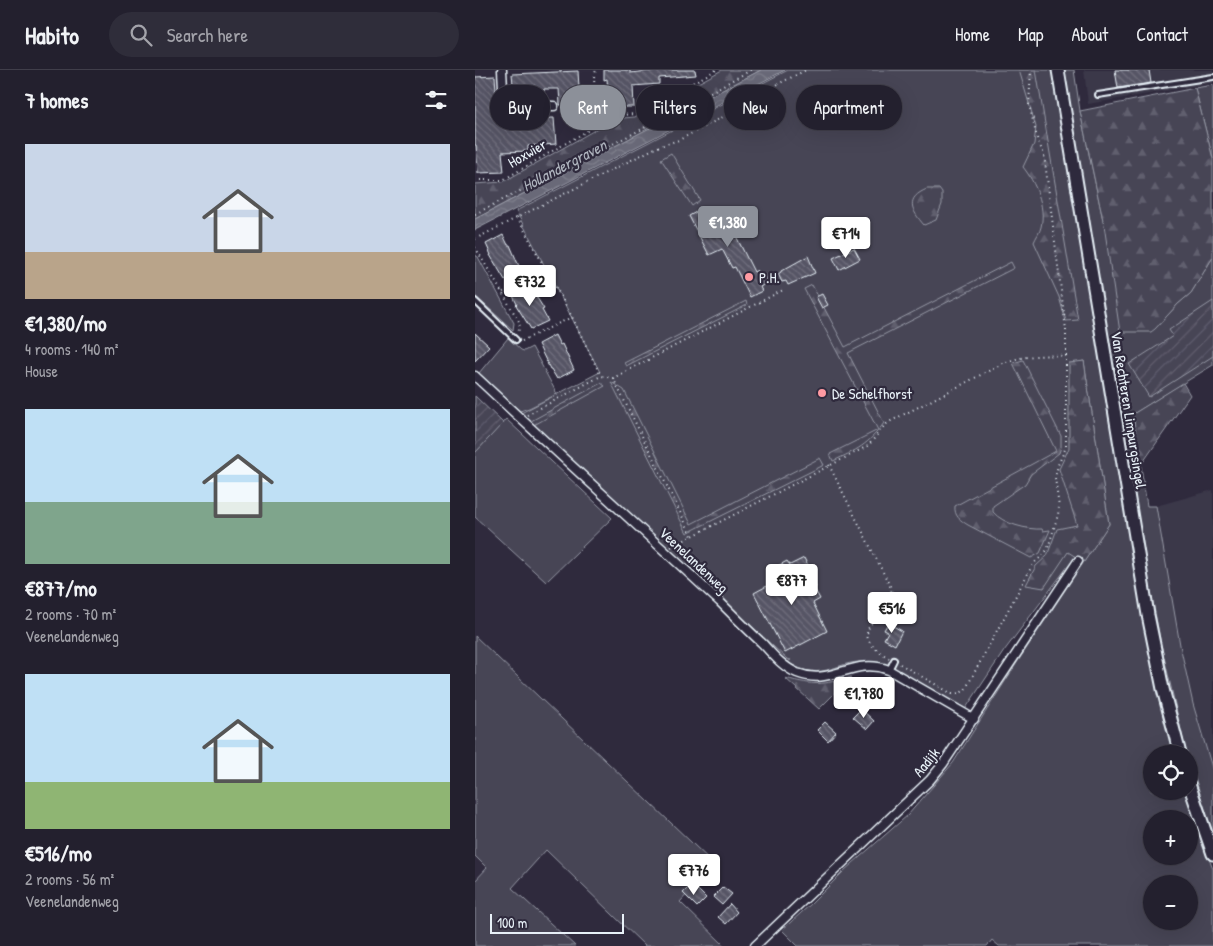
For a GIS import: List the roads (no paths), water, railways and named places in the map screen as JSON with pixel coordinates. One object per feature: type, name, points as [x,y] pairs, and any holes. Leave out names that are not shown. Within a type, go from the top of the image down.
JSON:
[{"type":"main road","name":"Van Rechteren Limpurgsingel","points":[[1058,70],[1148,615],[1163,689],[1178,745]]},
{"type":"main road","points":[[1194,800],[1213,854]]},
{"type":"street","points":[[502,70],[504,106],[555,106]]},
{"type":"street","name":"Veenelandenweg","points":[[475,376],[726,608],[785,666],[809,677],[822,677],[865,665],[877,666],[889,670],[974,719]]},
{"type":"street","name":"Aadijk","points":[[755,946],[920,790],[943,764],[1078,562]]},
{"type":"lane","points":[[1098,95],[1213,77]]},
{"type":"lane","points":[[475,302],[517,340]]},
{"type":"lane","points":[[889,670],[894,660]]},
{"type":"water","points":[[761,70],[785,70],[756,85],[732,85]]},
{"type":"water","points":[[724,89],[724,101],[714,107],[714,94]]},
{"type":"water","points":[[646,130],[669,130],[475,230],[475,219]]},
{"type":"place","name":"P.H.","points":[[749,277]]},
{"type":"place","name":"De Schelfhorst","points":[[822,393]]},
{"type":"water label","name":"Hollandergraven","points":[[564,165]]}]
